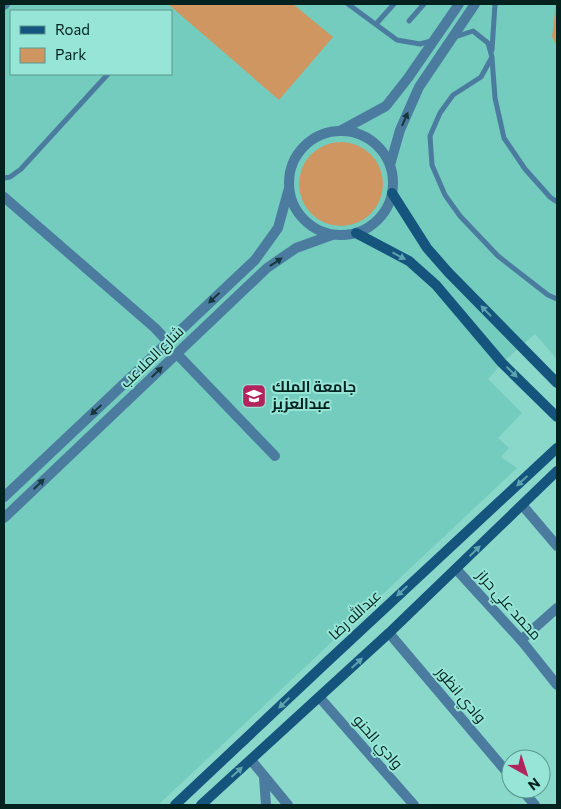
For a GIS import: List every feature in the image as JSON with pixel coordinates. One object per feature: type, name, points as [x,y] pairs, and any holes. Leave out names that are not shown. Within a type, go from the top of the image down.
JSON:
[{"type":"street","points":[[340,131],[386,106],[408,78],[459,4]]},
{"type":"street","points":[[390,165],[400,130],[419,87],[476,4]]},
{"type":"street","points":[[340,131],[356,133],[371,140],[382,151],[390,165],[393,179],[392,193],[388,206],[380,218],[369,227],[356,233],[344,236],[332,235],[316,230],[302,219],[293,205],[289,188],[290,171],[293,163],[297,155],[308,143],[323,134],[340,131]]},
{"type":"street","name":"شارع الملاعب","points":[[4,497],[255,260],[278,228],[289,188]]},
{"type":"street","points":[[392,193],[427,248],[448,272],[557,383]]},
{"type":"street","points":[[4,197],[155,328],[168,342]]},
{"type":"street","points":[[356,233],[409,261],[436,285],[502,363],[557,417]]},
{"type":"street","name":"شارع الملاعب","points":[[4,518],[267,268],[296,248],[332,235]]},
{"type":"street","points":[[177,354],[275,456]]},
{"type":"street","name":"عبدالله رضا","points":[[175,805],[557,448]]},
{"type":"street","points":[[201,805],[320,698],[523,506],[557,471]]},
{"type":"street","points":[[523,506],[557,546]]},
{"type":"street","name":"محمد علي حراز","points":[[456,569],[521,640],[557,685]]},
{"type":"street","points":[[521,640],[557,608]]},
{"type":"street","name":"وادي انظور","points":[[388,633],[501,765]]},
{"type":"street","name":"وادي الحنو","points":[[320,698],[414,805]]},
{"type":"street","points":[[250,760],[288,805]]},
{"type":"street","points":[[264,776],[266,805]]},
{"type":"lane","points":[[348,4],[355,6],[397,40],[420,44],[434,40]]},
{"type":"lane","points":[[376,24],[394,4]]},
{"type":"lane","points":[[409,21],[424,4]]},
{"type":"lane","points":[[495,4],[492,57],[495,98],[504,138],[525,169],[550,197],[557,202]]},
{"type":"lane","points":[[452,38],[473,31],[488,43],[492,57],[481,77],[453,95],[440,113],[430,136],[432,165],[445,195],[460,216],[498,256],[548,295],[557,299]]},
{"type":"lane","points":[[4,178],[10,178],[21,169],[107,75]]},
{"type":"shaded area","name":"جامعة الملك عبدالعزيز","points":[[4,4],[557,4],[557,359],[535,334],[502,363],[488,379],[522,413],[498,438],[509,448],[501,457],[517,468],[158,805],[4,805]]},
{"type":"green space","points":[[168,4],[293,4],[333,37],[279,100]]},
{"type":"green space","points":[[557,4],[557,46],[552,37]]},
{"type":"green space","points":[[333,142],[349,142],[365,149],[376,160],[383,176],[380,200],[371,214],[365,219],[349,226],[333,226],[317,219],[306,208],[299,192],[299,176],[306,160],[317,149]]},
{"type":"place","name":"جامعة الملك عبدالعزيز","points":[[254,396]]}]
